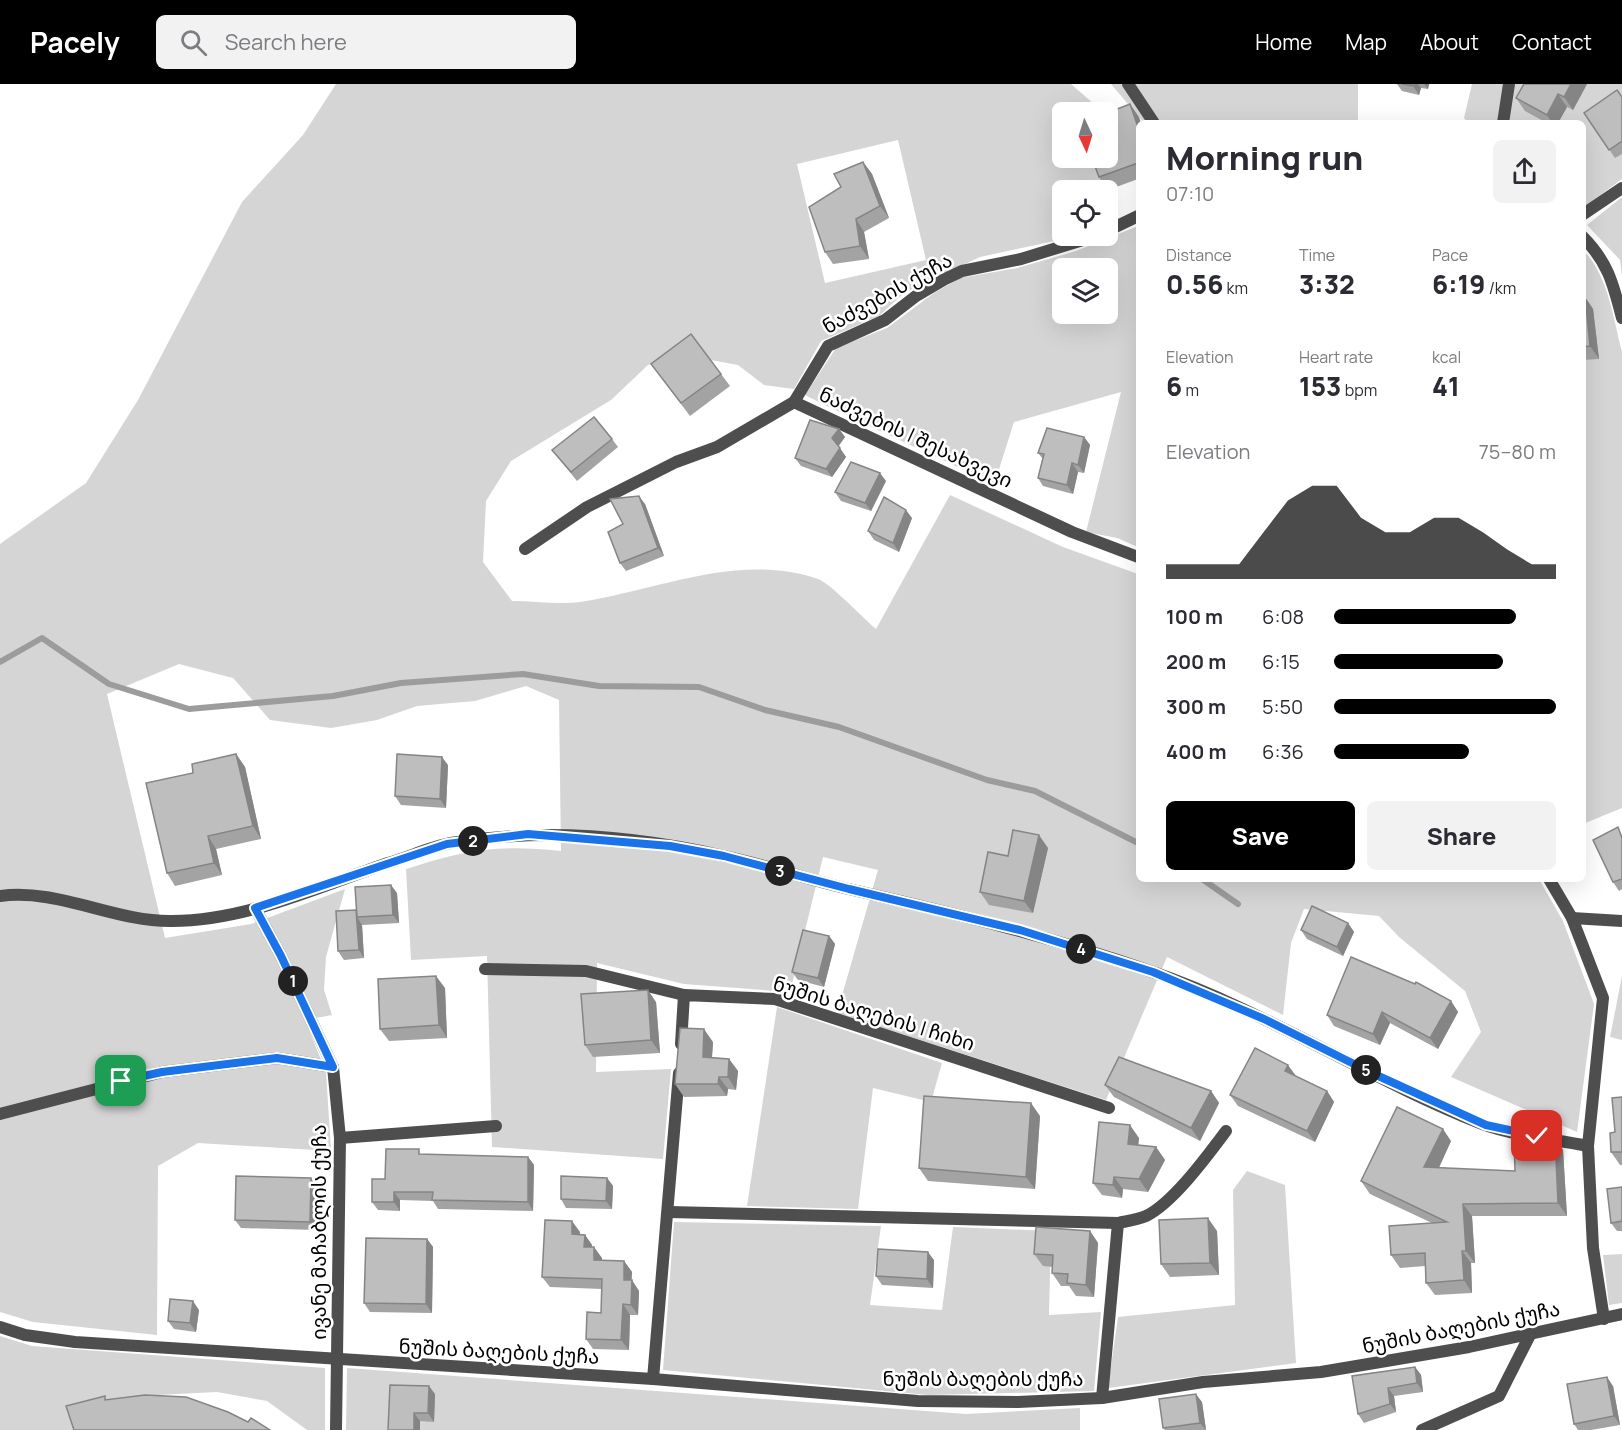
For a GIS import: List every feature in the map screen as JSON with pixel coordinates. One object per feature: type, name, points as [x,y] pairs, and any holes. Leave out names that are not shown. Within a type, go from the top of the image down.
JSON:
[{"type":"street","points":[[1128,84],[1152,120]]},
{"type":"street","points":[[1503,120],[1509,84]]},
{"type":"street","points":[[1586,212],[1622,188]]},
{"type":"street","points":[[1118,226],[1136,217]]},
{"type":"street","points":[[1586,240],[1597,250],[1610,273],[1622,318]]},
{"type":"street","name":"ნაძვების ქუჩა","points":[[794,402],[828,346],[885,320],[916,296],[962,271],[1021,260],[1064,246]]},
{"type":"street","name":"ნაძვების I შესახვევი","points":[[525,549],[587,507],[676,462],[717,447],[794,402],[1072,532],[1136,556]]},
{"type":"street","points":[[0,896],[17,893],[67,901],[130,917],[172,921],[255,908],[447,844],[516,835],[614,840],[713,854],[1020,930],[1153,972],[1264,1019],[1374,1074],[1486,1125],[1588,1146]]},
{"type":"street","points":[[1551,882],[1572,918],[1603,998],[1588,1146],[1593,1248],[1604,1318]]},
{"type":"street","name":"ივანე მაჩაბლის ქუჩა","points":[[255,908],[281,956],[333,1067],[340,1138],[336,1430]]},
{"type":"street","points":[[1572,918],[1622,921]]},
{"type":"street","name":"ნუშის ბაღების I ჩიხი","points":[[485,969],[586,970],[684,995],[776,999],[1109,1108]]},
{"type":"street","points":[[653,1380],[669,1212],[684,995]]},
{"type":"street","points":[[0,1114],[162,1072],[277,1058],[333,1067]]},
{"type":"street","points":[[340,1138],[496,1126]]},
{"type":"street","points":[[669,1212],[1118,1223],[1146,1216],[1169,1198],[1201,1164],[1226,1131]]},
{"type":"street","points":[[1102,1398],[1118,1223]]},
{"type":"street","name":"ნუშის ბაღების ქუჩა","points":[[0,1327],[25,1335],[75,1342],[653,1380],[918,1401],[1018,1402],[1102,1398],[1203,1382],[1321,1372],[1530,1335],[1622,1314]]},
{"type":"street","points":[[1422,1430],[1499,1396],[1530,1335]]},
{"type":"shaded area","points":[[336,84],[1071,84],[1092,102],[1052,102],[1052,168],[1118,168],[1118,148],[1129,137],[1118,183],[1118,180],[1052,180],[1052,242],[980,257],[904,293],[879,316],[821,341],[794,389],[764,385],[738,365],[683,355],[648,365],[611,400],[511,461],[486,501],[483,562],[512,601],[555,603],[580,602],[728,571],[788,572],[823,582],[876,629],[950,495],[1063,547],[1136,573],[1136,882],[1541,882],[1563,921],[1594,1004],[1577,1132],[1451,1077],[1481,1032],[1465,991],[1399,937],[1379,916],[1304,909],[1291,943],[1283,1015],[1167,957],[1106,1100],[837,1013],[878,870],[823,857],[790,992],[684,984],[597,963],[596,1072],[671,1069],[663,1159],[492,1147],[487,956],[411,960],[406,869],[446,857],[482,850],[519,848],[561,851],[559,700],[526,686],[475,701],[417,706],[377,720],[331,728],[270,720],[233,678],[179,664],[107,694],[165,938],[251,924],[345,889],[326,957],[324,990],[332,1015],[305,1020],[326,1072],[331,1151],[198,1143],[158,1166],[157,1335],[33,1322],[0,1312],[0,544],[86,483],[138,400],[242,202],[303,135]],"holes":[[[898,140],[926,260],[825,283],[797,164]]]},
{"type":"shaded area","points":[[1111,84],[1358,84],[1358,120],[1141,120]]},
{"type":"shaded area","points":[[1472,84],[1622,84],[1622,179],[1586,206],[1586,120],[1466,120],[1464,118]]},
{"type":"shaded area","points":[[1622,197],[1622,276],[1620,260],[1587,225]]},
{"type":"shaded area","points":[[1136,227],[1136,546],[1117,538],[1086,532],[1121,392],[1014,422],[994,485],[805,395],[836,348],[887,328],[934,293],[960,278],[1017,268],[1088,246],[1118,246],[1118,234]]},
{"type":"shaded area","points":[[1586,253],[1604,283],[1622,352],[1622,808],[1586,823]]},
{"type":"shaded area","points":[[1622,976],[1622,1040],[1610,1037]]},
{"type":"shaded area","points":[[777,1007],[942,1063],[931,1102],[873,1088],[858,1209],[747,1206]]},
{"type":"shaded area","points":[[1247,1171],[1285,1185],[1296,1363],[1108,1388],[1118,1317],[1235,1305],[1233,1190]]},
{"type":"shaded area","points":[[674,1222],[881,1226],[870,1305],[942,1310],[953,1227],[1051,1231],[1049,1315],[1101,1312],[1094,1391],[928,1395],[663,1370]]},
{"type":"shaded area","points":[[1622,1254],[1622,1303],[1609,1305],[1603,1255]]},
{"type":"shaded area","points":[[0,1336],[32,1346],[325,1368],[325,1430],[307,1430],[267,1401],[217,1392],[158,1395],[105,1410],[77,1430],[0,1430]]},
{"type":"shaded area","points":[[347,1368],[966,1414],[1080,1408],[1080,1430],[346,1430]]},
{"type":"building","points":[[1524,84],[1571,84],[1564,97],[1558,94],[1547,115],[1516,98]]},
{"type":"building","points":[[1617,90],[1622,97],[1622,141],[1609,150],[1584,113]]},
{"type":"building","points":[[1130,104],[1136,121],[1136,164],[1099,177],[1096,168],[1118,168],[1118,109]]},
{"type":"building","points":[[863,162],[880,206],[856,219],[860,246],[825,252],[809,207],[841,187],[834,174]]},
{"type":"building","points":[[1586,307],[1590,346],[1586,346]]},
{"type":"building","points":[[691,334],[721,374],[681,403],[651,364]]},
{"type":"building","points":[[594,417],[612,439],[571,472],[552,450]]},
{"type":"building","points":[[810,420],[839,429],[832,438],[840,448],[826,469],[795,458]]},
{"type":"building","points":[[1047,428],[1084,437],[1078,465],[1072,463],[1067,485],[1038,478],[1044,454],[1038,453]]},
{"type":"building","points":[[851,462],[880,473],[865,503],[835,492]]},
{"type":"building","points":[[639,496],[658,548],[620,563],[608,532],[623,524],[610,499]]},
{"type":"building","points":[[884,497],[906,510],[893,543],[868,531]]},
{"type":"building","points":[[236,754],[253,826],[208,836],[214,863],[167,873],[146,783],[193,773],[192,764]]},
{"type":"building","points":[[397,754],[442,757],[440,799],[395,796]]},
{"type":"building","points":[[1618,827],[1622,838],[1622,879],[1613,882],[1593,840]]},
{"type":"building","points":[[1013,830],[1039,835],[1024,901],[980,892],[988,852],[1008,856]]},
{"type":"building","points":[[391,885],[393,915],[357,917],[355,887]]},
{"type":"building","points":[[1312,906],[1348,923],[1337,947],[1301,930]]},
{"type":"building","points":[[356,910],[359,950],[338,951],[336,911]]},
{"type":"building","points":[[803,930],[829,936],[818,978],[792,972]]},
{"type":"building","points":[[1351,957],[1415,984],[1416,982],[1451,1001],[1430,1038],[1382,1012],[1373,1034],[1327,1015]]},
{"type":"building","points":[[436,976],[439,1025],[380,1029],[378,979]]},
{"type":"building","points":[[648,990],[651,1040],[585,1045],[581,994]]},
{"type":"building","points":[[680,1028],[704,1029],[703,1057],[729,1059],[728,1077],[719,1077],[718,1084],[675,1084]]},
{"type":"building","points":[[1255,1048],[1288,1065],[1285,1071],[1327,1091],[1307,1131],[1230,1095]]},
{"type":"building","points":[[1119,1057],[1211,1091],[1191,1128],[1105,1085]]},
{"type":"building","points":[[924,1096],[1031,1103],[1026,1177],[919,1168]]},
{"type":"building","points":[[1622,1097],[1622,1152],[1611,1152],[1610,1133],[1615,1132],[1612,1098]]},
{"type":"building","points":[[1397,1107],[1443,1129],[1424,1167],[1515,1171],[1514,1136],[1555,1137],[1558,1203],[1463,1204],[1466,1251],[1462,1251],[1464,1280],[1426,1283],[1425,1253],[1391,1255],[1389,1226],[1447,1222],[1361,1181]]},
{"type":"building","points":[[1099,1122],[1130,1125],[1128,1144],[1156,1147],[1139,1179],[1114,1177],[1113,1185],[1093,1183]]},
{"type":"building","points":[[386,1149],[419,1149],[419,1154],[528,1157],[528,1202],[432,1200],[433,1192],[394,1192],[394,1202],[372,1202],[372,1179],[385,1179]]},
{"type":"building","points":[[236,1176],[311,1178],[310,1222],[235,1220]]},
{"type":"building","points":[[561,1176],[607,1178],[606,1201],[561,1199]]},
{"type":"building","points":[[1622,1187],[1622,1221],[1611,1223],[1607,1189]]},
{"type":"building","points":[[1208,1218],[1210,1263],[1161,1264],[1159,1220]]},
{"type":"building","points":[[545,1220],[572,1221],[572,1234],[585,1235],[584,1247],[594,1247],[594,1260],[624,1261],[624,1280],[632,1280],[631,1305],[623,1304],[621,1340],[586,1339],[587,1312],[601,1313],[602,1279],[542,1277]]},
{"type":"building","points":[[1036,1227],[1090,1231],[1086,1285],[1067,1283],[1068,1274],[1052,1273],[1053,1255],[1034,1254]]},
{"type":"building","points":[[366,1238],[427,1239],[426,1304],[364,1303]]},
{"type":"building","points":[[878,1249],[928,1252],[927,1279],[876,1276]]},
{"type":"building","points":[[170,1299],[193,1301],[190,1323],[168,1321]]},
{"type":"building","points":[[1415,1367],[1417,1383],[1388,1388],[1390,1404],[1358,1414],[1352,1376]]},
{"type":"building","points":[[1607,1377],[1614,1416],[1574,1424],[1567,1384]]},
{"type":"building","points":[[390,1385],[429,1386],[428,1413],[414,1413],[414,1430],[388,1430]]},
{"type":"building","points":[[1196,1394],[1200,1423],[1163,1428],[1159,1399]]},
{"type":"building","points":[[145,1395],[186,1397],[248,1422],[251,1418],[270,1430],[74,1430],[66,1406],[105,1396],[105,1400]]},
{"type":"waterway","points":[[0,662],[42,638],[109,684],[189,709],[333,696],[401,683],[523,674],[599,686],[699,687],[765,710],[839,727],[987,780],[1035,791],[1136,842]]},
{"type":"waterway","points":[[1206,882],[1238,904]]},
{"type":"route","points":[[121,1081],[162,1072],[277,1058],[333,1067],[281,956],[255,908],[447,844],[528,834],[670,846],[724,856],[1020,930],[1153,972],[1264,1019],[1374,1074],[1486,1125],[1537,1136]]}]
